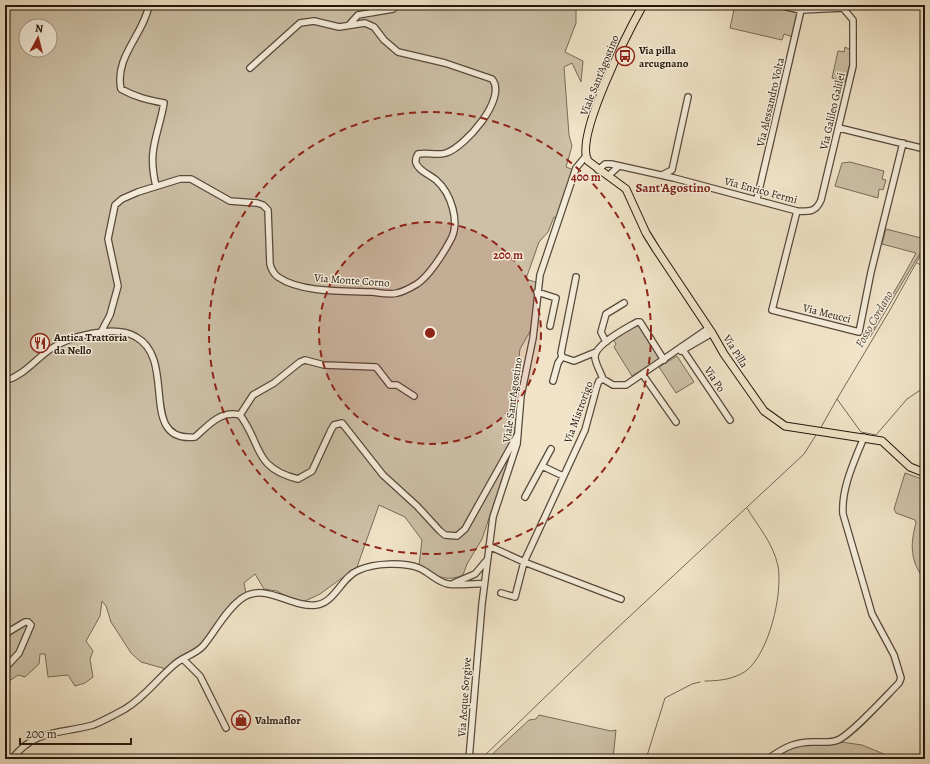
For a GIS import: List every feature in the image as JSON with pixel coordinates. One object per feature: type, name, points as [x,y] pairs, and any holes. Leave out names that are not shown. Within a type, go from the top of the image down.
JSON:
[{"type":"main road","name":"Viale Sant'Agostino","points":[[587,159],[586,136],[594,114],[625,39],[643,5]]},
{"type":"main road","name":"Via Pilla","points":[[587,159],[603,173],[621,184],[630,194],[646,233],[711,330],[724,354],[764,411],[785,426],[822,430],[882,441],[910,467],[925,473]]},
{"type":"street","points":[[149,5],[145,19],[124,60],[119,80],[121,89],[143,100],[164,103],[151,154],[152,172],[156,186]]},
{"type":"street","points":[[350,26],[358,15],[393,9],[395,5]]},
{"type":"street","points":[[778,5],[802,10]]},
{"type":"street","name":"Via Galileo Galilei","points":[[802,10],[842,8],[853,20],[854,51],[849,84],[839,128],[821,200],[814,210],[809,212]]},
{"type":"street","name":"Via Alessandro Volta","points":[[757,199],[802,10]]},
{"type":"street","name":"Via Monte Corno","points":[[101,332],[110,315],[118,286],[108,239],[116,205],[122,199],[156,186],[180,179],[190,179],[230,201],[263,205],[268,210],[270,264],[277,277],[291,284],[324,290],[397,293],[417,284],[451,240],[456,227],[454,208],[438,181],[418,167],[415,161],[418,154],[445,154],[464,141],[489,112],[496,93],[496,86],[492,79],[445,62],[398,52],[369,23],[339,27],[314,21],[300,23],[250,68]]},
{"type":"street","points":[[661,175],[672,170],[688,97]]},
{"type":"street","points":[[839,128],[925,149]]},
{"type":"street","name":"Via Meucci","points":[[797,211],[772,310],[859,332],[870,272],[903,143]]},
{"type":"street","name":"Viale Sant'Agostino","points":[[479,637],[493,517],[517,444],[521,396],[532,338],[540,275],[576,168],[587,159]]},
{"type":"street","name":"Via Enrico Fermi","points":[[603,173],[606,164],[619,166],[757,199],[797,211],[809,212]]},
{"type":"street","points":[[603,173],[619,166]]},
{"type":"street","points":[[553,381],[558,363],[562,357],[561,349],[576,277]]},
{"type":"street","points":[[537,292],[556,298],[550,326]]},
{"type":"street","points":[[606,342],[601,332],[606,314],[624,303]]},
{"type":"street","points":[[562,357],[574,361],[596,352],[606,342],[636,322],[640,322],[664,360]]},
{"type":"street","points":[[596,352],[595,358],[603,379],[620,386],[626,385],[711,330]]},
{"type":"street","points":[[5,381],[15,378],[28,369],[50,349],[72,339],[101,332],[115,332],[136,336],[146,344],[153,354],[158,372],[163,420],[168,430],[178,436],[194,437],[222,415],[233,413],[240,415],[265,462],[288,476],[298,479],[312,471],[334,425],[339,423],[345,425],[383,474],[417,506],[440,531],[450,536],[457,536],[465,529],[518,434]]},
{"type":"street","name":"Via Po","points":[[682,348],[730,420]]},
{"type":"street","points":[[240,415],[253,394],[274,383],[300,362],[305,360],[324,365],[376,367],[390,386],[397,385],[414,396]]},
{"type":"street","points":[[643,375],[676,422]]},
{"type":"street","name":"Via Mistrorigo","points":[[502,594],[514,597],[524,562],[585,430],[597,386],[599,381],[603,379]]},
{"type":"street","points":[[768,759],[779,751],[795,743],[834,742],[843,738],[853,730],[901,678],[894,655],[872,614],[843,514],[843,500],[851,469],[864,437]]},
{"type":"street","name":"Via Mistrorigo","points":[[525,497],[551,449]]},
{"type":"street","points":[[542,466],[564,476]]},
{"type":"street","points":[[489,546],[524,562],[621,599]]},
{"type":"street","points":[[442,582],[458,582],[475,574],[484,565],[488,558]]},
{"type":"street","points":[[12,759],[20,749],[44,735],[93,724],[125,709],[149,691],[176,663],[201,648],[233,607],[240,600],[250,594],[269,593],[306,606],[318,605],[328,600],[346,578],[353,572],[369,567],[400,565],[419,568],[442,582],[453,585],[484,584]]},
{"type":"street","points":[[5,634],[25,622],[30,623],[31,628],[19,652],[5,668]]},
{"type":"street","name":"Via Acque Sorgive","points":[[469,759],[479,637]]},
{"type":"street","points":[[183,659],[200,676],[226,728]]},
{"type":"shaded area","points":[[5,5],[576,5],[576,23],[565,52],[583,61],[581,82],[572,63],[564,67],[569,135],[572,146],[566,167],[574,170],[559,218],[554,217],[548,232],[539,242],[526,279],[538,283],[532,328],[520,349],[510,427],[516,428],[514,444],[482,539],[467,564],[463,575],[451,578],[440,577],[419,565],[422,540],[405,517],[379,505],[357,567],[320,594],[305,601],[293,600],[277,591],[264,589],[255,574],[244,583],[246,593],[240,597],[200,648],[166,669],[141,662],[131,653],[111,622],[106,606],[102,601],[100,616],[86,641],[93,651],[90,659],[93,677],[85,683],[75,686],[68,675],[48,677],[45,654],[40,654],[39,664],[25,677],[18,675],[5,684]]},
{"type":"shaded area","points":[[735,5],[763,5],[798,13],[793,37],[784,34],[782,40],[730,28]]},
{"type":"shaded area","points":[[845,47],[851,50],[851,59],[845,82],[832,78],[838,51],[844,52]]},
{"type":"shaded area","points":[[850,162],[884,171],[882,179],[886,180],[883,190],[879,189],[878,198],[835,186],[842,163]]},
{"type":"shaded area","points":[[886,229],[925,239],[925,245],[870,337],[916,253],[882,244]]},
{"type":"shaded area","points":[[636,324],[639,324],[660,359],[632,376],[614,347],[616,344],[613,339]]},
{"type":"shaded area","points":[[677,356],[694,382],[676,393],[659,367]]},
{"type":"shaded area","points":[[905,473],[925,480],[925,580],[914,560],[912,546],[916,523],[915,520],[896,513],[894,509]]},
{"type":"shaded area","points":[[539,715],[611,731],[616,730],[613,759],[487,759],[529,720],[536,719]]},
{"type":"shaded area","points":[[834,741],[862,745],[896,759],[768,759],[795,743]]},
{"type":"waterway","name":"Fosso Cordano","points":[[837,399],[890,310],[925,247]]},
{"type":"waterway","points":[[917,263],[925,267]]},
{"type":"waterway","points":[[925,372],[922,378],[925,385]]},
{"type":"waterway","points":[[820,429],[837,399],[861,432],[876,435],[907,399],[925,387]]},
{"type":"waterway","points":[[481,759],[599,645],[804,454],[816,435]]},
{"type":"waterway","points":[[705,681],[727,679],[746,671],[754,662],[768,637],[776,607],[779,578],[776,558],[765,536],[747,508]]},
{"type":"waterway","points":[[646,759],[665,698],[692,684],[700,682]]},
{"type":"place","name":"Via pilla arcugnano","points":[[625,56]]},
{"type":"place","name":"Antica Trattoria da Nello","points":[[40,343]]},
{"type":"place","name":"Valmaflor","points":[[241,720]]},
{"type":"district","name":"Sant'Agostino","points":[[673,187]]}]
